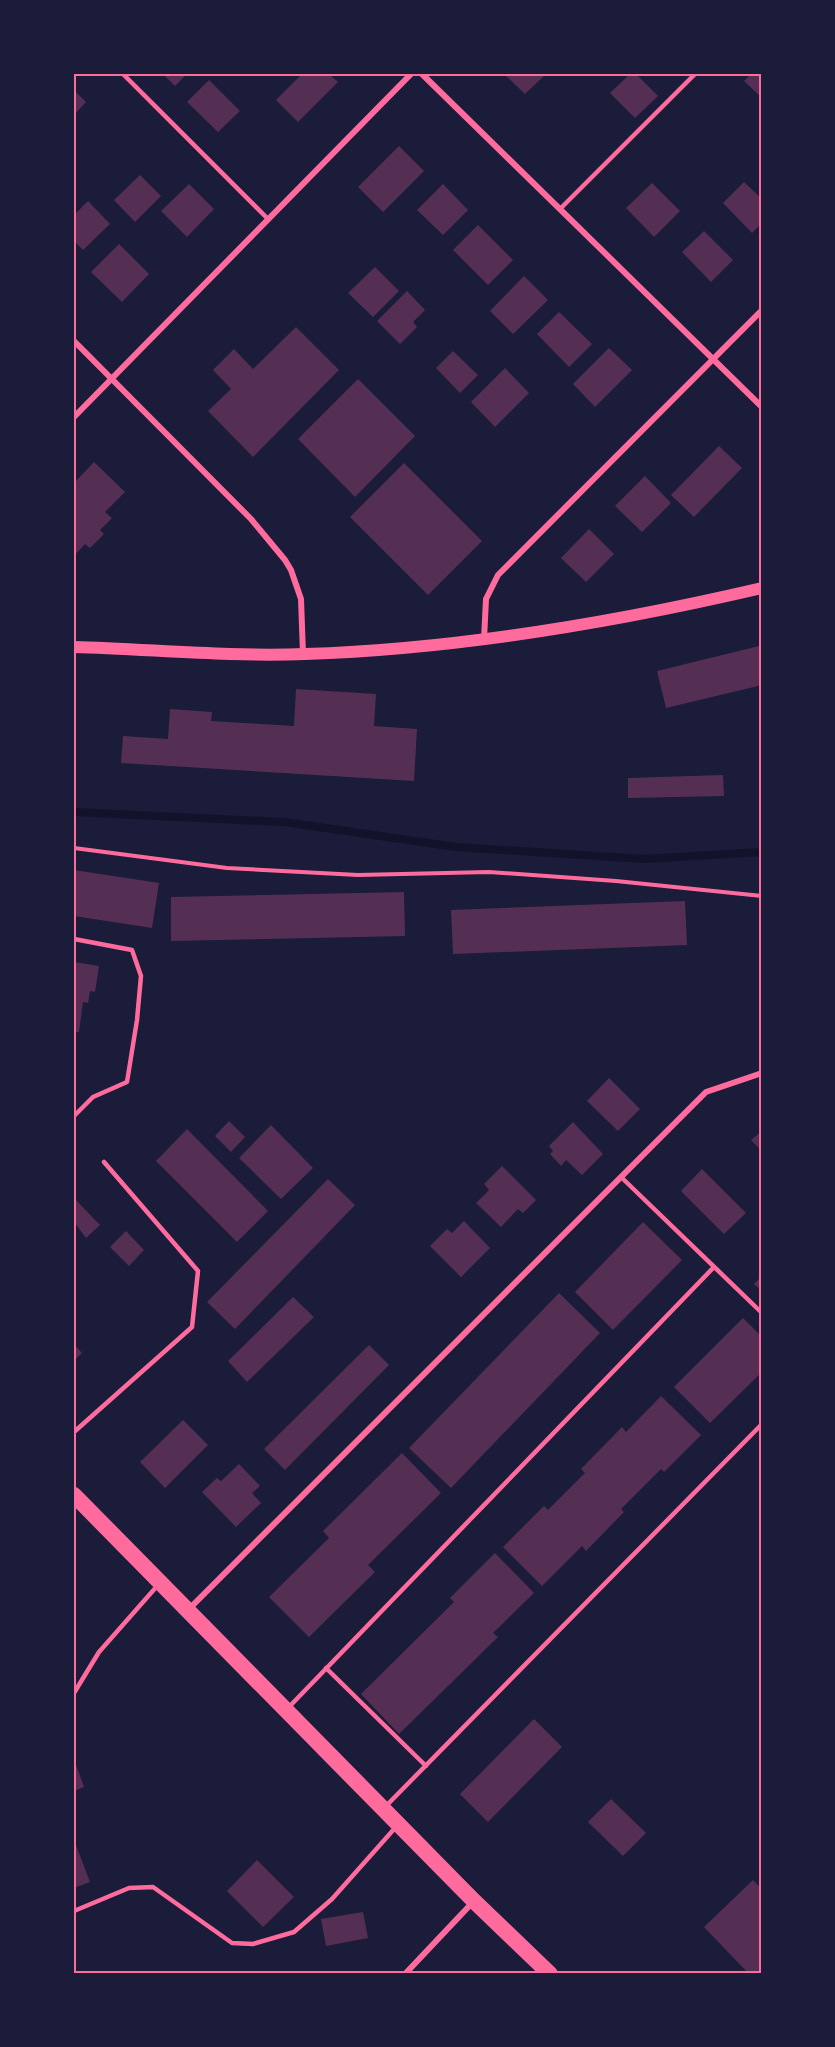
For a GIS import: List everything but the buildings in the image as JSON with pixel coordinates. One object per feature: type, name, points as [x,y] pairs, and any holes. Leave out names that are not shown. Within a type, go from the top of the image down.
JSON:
[{"type":"highway","points":[[74,1495],[474,1901],[550,1974]]},
{"type":"main road","points":[[74,647],[303,654],[402,649],[484,639],[660,611],[762,588]]},
{"type":"street","points":[[74,417],[411,74]]},
{"type":"street","points":[[422,74],[762,407]]},
{"type":"street","points":[[484,639],[486,599],[498,575],[762,310]]},
{"type":"street","points":[[74,341],[251,519],[285,560],[301,599],[303,654]]},
{"type":"street","points":[[188,1611],[706,1092],[762,1072]]},
{"type":"street","points":[[405,1974],[474,1901]]},
{"type":"lane","points":[[123,74],[268,219]]},
{"type":"lane","points":[[560,209],[695,74]]},
{"type":"lane","points":[[74,939],[132,950],[141,976],[127,1082],[93,1097],[74,1116]]},
{"type":"lane","points":[[74,1432],[192,1327],[198,1271],[104,1162]]},
{"type":"lane","points":[[621,1177],[762,1313]]},
{"type":"lane","points":[[286,1710],[714,1267]]},
{"type":"lane","points":[[383,1809],[762,1424]]},
{"type":"lane","points":[[74,1693],[99,1652],[160,1583]]},
{"type":"lane","points":[[326,1668],[426,1766]]},
{"type":"lane","points":[[74,1911],[129,1888],[153,1887],[232,1943],[253,1944],[294,1932],[332,1899],[398,1824]]},
{"type":"path","points":[[74,848],[227,867],[358,874],[489,872],[616,881],[762,896]]},
{"type":"waterway","points":[[74,812],[284,822],[456,847],[645,859],[762,852]]}]
